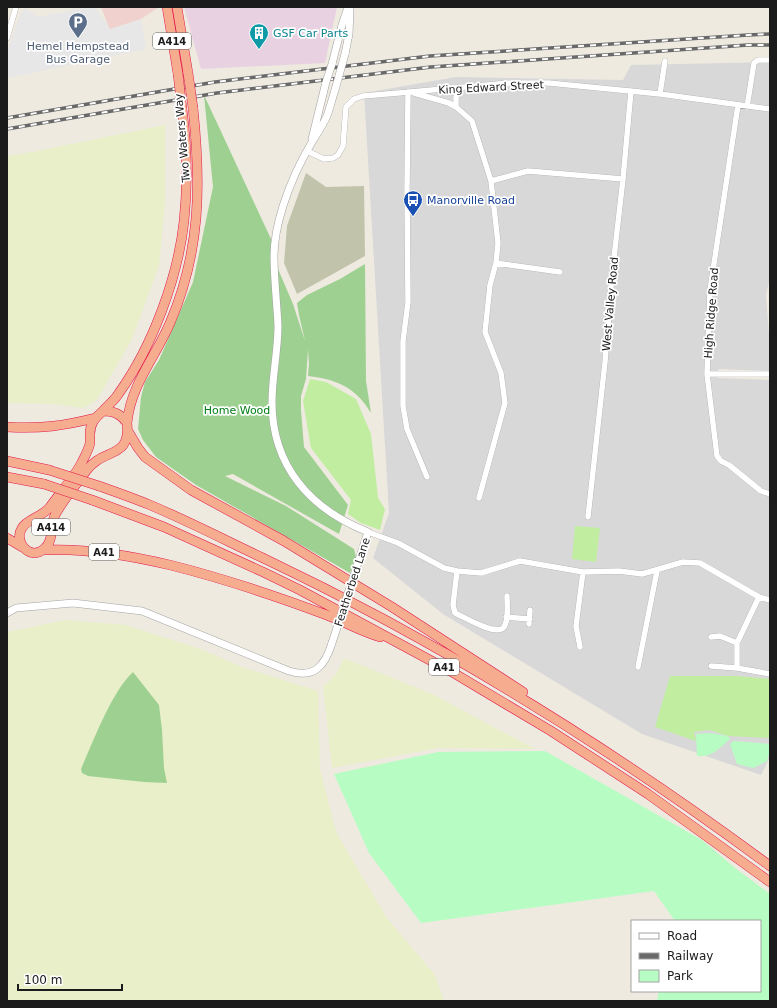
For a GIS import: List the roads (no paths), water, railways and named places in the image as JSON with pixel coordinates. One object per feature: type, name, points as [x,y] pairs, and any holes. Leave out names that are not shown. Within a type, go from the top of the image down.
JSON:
[{"type":"highway","name":"Two Waters Way","points":[[103,411],[119,394],[146,347],[167,295],[179,252],[184,222],[186,174],[185,138],[178,74],[167,7]]},
{"type":"highway","name":"Two Waters Way","points":[[128,427],[131,401],[135,389],[170,324],[182,290],[191,258],[197,216],[197,151],[193,108],[177,7]]},
{"type":"highway","points":[[103,411],[111,411],[119,414],[128,427],[138,448],[145,457],[190,490],[284,541],[392,607],[545,707],[562,723]]},
{"type":"highway","name":"A414","points":[[103,411],[95,418],[91,425],[90,442],[81,465],[46,512],[23,526],[19,533],[19,540],[26,550],[39,552],[44,550],[48,545],[54,516],[90,465],[99,458],[118,450],[125,445],[128,439],[128,427]]},
{"type":"highway","points":[[7,427],[33,428],[70,424],[95,418]]},
{"type":"highway","name":"A41","points":[[7,461],[49,470],[99,486],[151,506],[302,576],[375,614],[456,658],[562,723],[656,786],[770,866]]},
{"type":"highway","name":"A41","points":[[7,477],[44,484],[164,527],[300,590],[452,672],[551,731],[648,794],[770,882]]},
{"type":"highway","points":[[7,538],[23,547]]},
{"type":"highway","name":"A41","points":[[44,550],[86,550],[128,556],[187,570],[249,587],[326,614],[366,633],[396,642]]},
{"type":"street","points":[[7,38],[16,7]]},
{"type":"street","name":"Featherbed Lane","points":[[7,613],[16,608],[73,603],[142,611],[289,671],[299,673],[312,671],[320,666],[327,658],[368,532],[355,527],[332,514],[306,492],[293,476],[277,441],[274,428],[272,400],[278,328],[274,268],[274,242],[278,223],[287,195],[311,144],[327,116],[345,54],[349,34],[349,7]]},
{"type":"street","name":"Featherbed Lane","points":[[311,144],[314,125],[342,25],[349,7]]},
{"type":"street","points":[[747,107],[754,63],[758,60],[770,60]]},
{"type":"street","points":[[660,94],[665,61]]},
{"type":"street","name":"King Edward Street","points":[[308,151],[324,159],[333,158],[338,155],[343,146],[346,107],[354,99],[362,96],[489,85],[532,83],[660,94],[770,109]]},
{"type":"street","points":[[456,107],[456,97],[460,88]]},
{"type":"street","name":"West Valley Road","points":[[588,517],[605,362],[612,275],[631,91]]},
{"type":"street","points":[[426,478],[407,429],[403,406],[404,341],[408,302],[407,188],[409,92],[441,100],[456,107],[472,120],[491,181],[498,243],[496,263],[490,285],[485,332],[501,373],[505,404],[480,498]]},
{"type":"street","name":"High Ridge Road","points":[[738,105],[710,290],[707,374],[717,456],[721,461],[729,465],[760,491],[770,494]]},
{"type":"street","points":[[491,181],[528,171],[623,180]]},
{"type":"street","points":[[496,263],[560,272]]},
{"type":"street","points":[[707,374],[770,374]]},
{"type":"street","points":[[368,532],[398,543],[444,568],[457,571],[481,573],[520,561],[583,572],[619,570],[642,574],[657,571],[683,562],[700,563],[760,597],[770,600]]},
{"type":"street","points":[[457,571],[453,605],[455,613],[495,630],[501,630],[504,626],[506,617],[507,596]]},
{"type":"street","points":[[638,668],[657,571]]},
{"type":"street","points":[[580,647],[576,626],[583,572]]},
{"type":"street","points":[[737,668],[737,643],[760,597]]},
{"type":"street","points":[[506,617],[529,622],[530,610]]},
{"type":"street","points":[[711,637],[720,636],[737,643]]},
{"type":"street","points":[[711,666],[737,668],[770,674]]},
{"type":"railway","points":[[7,118],[215,82],[430,56],[770,34]]},
{"type":"railway","points":[[7,129],[217,93],[431,67],[748,45],[770,45]]},
{"type":"place","name":"Hemel Hempstead Bus Garage","points":[[78,39]]},
{"type":"place","name":"GSF Car Parts","points":[[259,50]]},
{"type":"place","name":"Manorville Road","points":[[413,217]]},
{"type":"park label","name":"Home Wood","points":[[237,410]]}]
